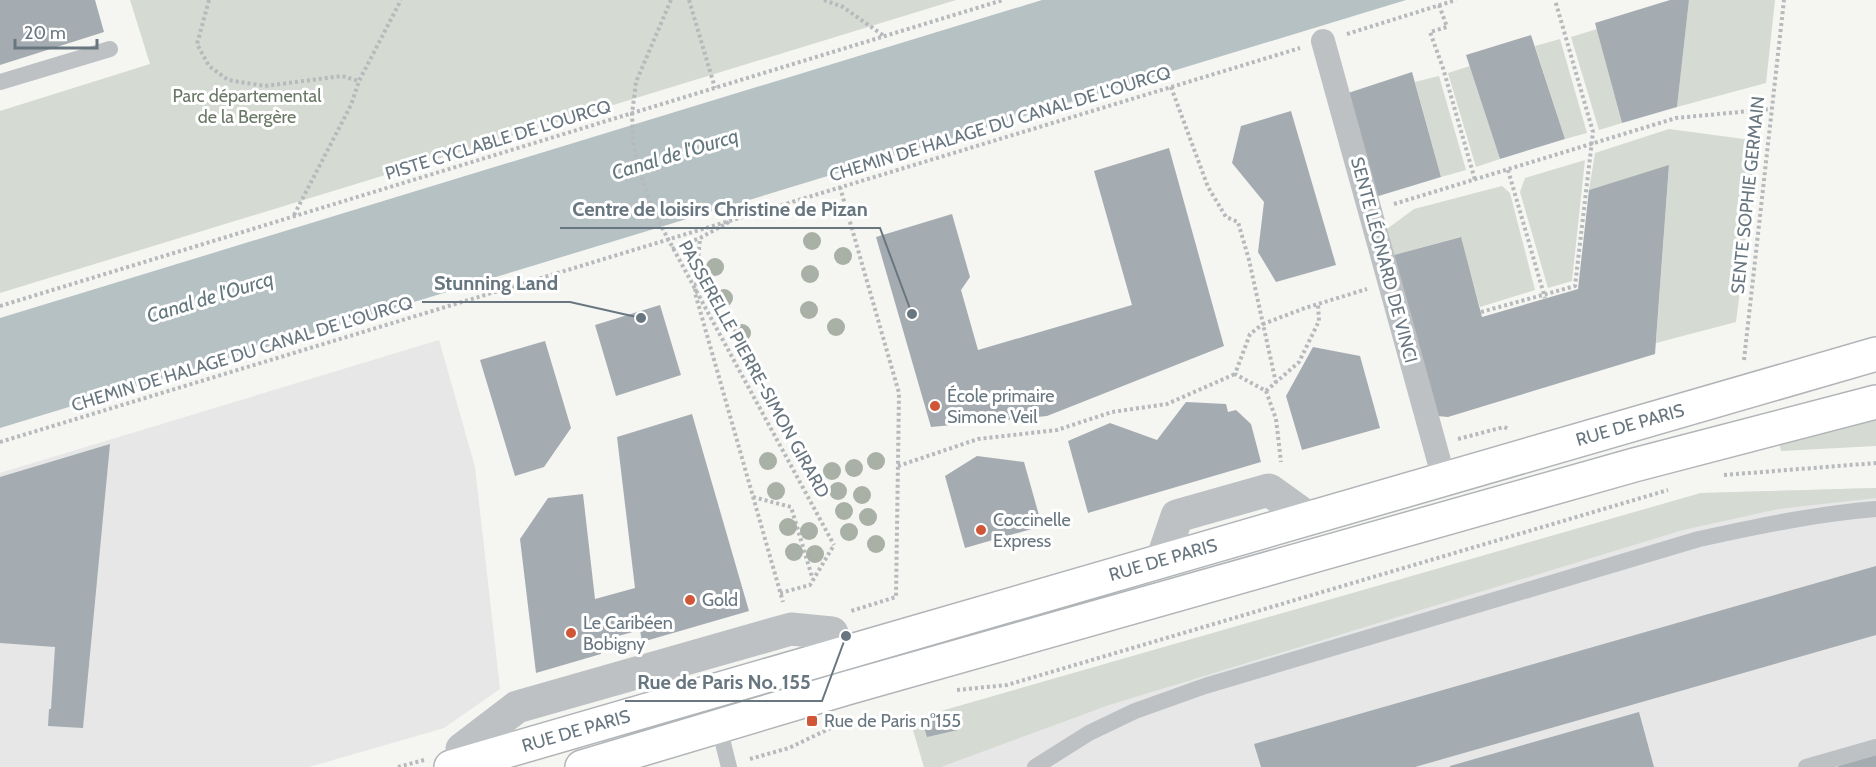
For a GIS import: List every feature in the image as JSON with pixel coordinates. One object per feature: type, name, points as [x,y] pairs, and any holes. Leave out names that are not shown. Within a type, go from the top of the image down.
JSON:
[{"type":"main road","name":"RUE DE PARIS","points":[[457,758],[838,654],[1876,354]]},
{"type":"main road","name":"RUE DE PARIS","points":[[582,767],[880,679],[1634,465],[1876,402]]},
{"type":"street","name":"SENTE LÉONARD DE VINCI","points":[[1323,41],[1444,479]]},
{"type":"street","points":[[457,758],[516,707],[791,629],[832,633],[838,654]]},
{"type":"lane","points":[[0,82],[110,49]]},
{"type":"lane","points":[[1035,767],[1089,733],[1136,711],[1205,686],[1700,539],[1770,523],[1876,509]]},
{"type":"lane","points":[[719,727],[729,766]]},
{"type":"lane","points":[[1806,767],[1876,747]]},
{"type":"path","points":[[209,0],[197,44],[209,66],[228,80],[264,86],[342,76],[359,81]]},
{"type":"path","points":[[294,216],[351,105],[359,81],[401,0]]},
{"type":"path","name":"PASSERELLE PIERRE-SIMON GIRARD","points":[[671,0],[636,82],[632,114],[638,167],[654,213],[672,249],[722,336],[834,545],[813,580]]},
{"type":"path","points":[[689,0],[715,88]]},
{"type":"path","points":[[824,0],[843,7],[884,36]]},
{"type":"path","name":"PISTE CYCLABLE DE L'OURCQ","points":[[0,306],[1004,0]]},
{"type":"path","name":"CHEMIN DE HALAGE DU CANAL DE L'OURCQ","points":[[0,442],[1456,0]]},
{"type":"path","points":[[1481,312],[1575,286],[1593,132],[1555,0]]},
{"type":"path","name":"SENTE SOPHIE GERMAIN","points":[[1738,393],[1744,359],[1785,0]]},
{"type":"path","points":[[1439,5],[1447,27],[1430,32],[1443,68],[1475,180]]},
{"type":"path","points":[[1171,87],[1208,187],[1226,217],[1238,222],[1250,260],[1276,383]]},
{"type":"path","points":[[1371,211],[1676,118],[1771,109]]},
{"type":"path","points":[[1508,170],[1544,296]]},
{"type":"path","points":[[840,187],[899,393],[896,597],[844,613]]},
{"type":"path","points":[[672,249],[700,238],[738,218]]},
{"type":"path","points":[[700,238],[694,293],[791,629]]},
{"type":"path","points":[[898,466],[978,440],[1057,430],[1112,412],[1167,404],[1235,374],[1250,334],[1263,324],[1318,304],[1391,282]]},
{"type":"path","points":[[1266,391],[1299,362],[1319,321],[1318,304]]},
{"type":"path","points":[[1235,374],[1266,391],[1276,419],[1280,457]]},
{"type":"path","points":[[1719,475],[1876,463]]},
{"type":"path","points":[[954,691],[1006,685],[1673,489]]},
{"type":"path","points":[[752,496],[791,507],[813,580],[810,585],[780,593]]},
{"type":"path","points":[[729,766],[789,748],[836,725]]},
{"type":"shaded area","points":[[439,340],[475,467],[500,689],[444,728],[309,767],[0,767],[0,473]]},
{"type":"shaded area","points":[[1876,488],[1876,767],[924,767],[910,720],[1701,493]]},
{"type":"green space","name":"Parc départemental de la Bergère","points":[[130,0],[956,0],[0,293],[0,111],[150,64]]},
{"type":"green space","points":[[1689,0],[1775,0],[1766,83],[1677,107]]},
{"type":"green space","points":[[1597,29],[1622,123],[1599,130],[1571,37]]},
{"type":"green space","points":[[1560,39],[1587,133],[1565,139],[1535,46]]},
{"type":"green space","points":[[1470,66],[1500,159],[1476,167],[1448,73]]},
{"type":"green space","points":[[1439,76],[1466,170],[1441,177],[1415,82]]},
{"type":"green space","points":[[1669,129],[1751,140],[1757,156],[1736,322],[1656,343],[1669,166],[1589,190],[1595,153]]},
{"type":"green space","points":[[1585,160],[1572,281],[1548,288],[1520,192],[1525,178]]},
{"type":"green space","points":[[1502,186],[1510,193],[1535,290],[1480,307],[1460,237],[1394,255],[1387,229],[1414,209]]},
{"type":"green space","points":[[1876,415],[1876,446],[1781,451],[1779,442]]},
{"type":"green space","points":[[1876,488],[1876,498],[1778,509],[1683,530],[1109,705],[941,767],[924,767],[910,720],[1701,493]]},
{"type":"water","name":"Canal de l'Ourcq","points":[[1042,0],[1406,0],[0,428],[0,318]]},
{"type":"building","points":[[0,0],[95,0],[104,32],[0,65]]},
{"type":"building","points":[[1670,0],[1689,0],[1677,107],[1622,123],[1595,23]]},
{"type":"building","points":[[1531,35],[1565,139],[1500,159],[1466,55]]},
{"type":"building","points":[[1412,72],[1441,177],[1372,198],[1345,94]]},
{"type":"building","points":[[1291,111],[1336,265],[1276,282],[1258,252],[1264,202],[1232,163],[1241,126]]},
{"type":"building","points":[[1169,148],[1224,346],[1047,416],[931,427],[876,237],[952,214],[970,277],[961,290],[978,350],[1132,305],[1094,171]]},
{"type":"building","points":[[1669,165],[1655,354],[1448,417],[1437,416],[1394,255],[1461,237],[1482,317],[1578,289],[1589,190]]},
{"type":"building","points":[[660,305],[681,375],[616,396],[595,325]]},
{"type":"building","points":[[545,341],[571,428],[544,467],[515,476],[480,360]]},
{"type":"building","points":[[1313,347],[1360,356],[1380,428],[1302,450],[1286,396]]},
{"type":"building","points":[[1186,402],[1226,404],[1228,412],[1236,410],[1251,424],[1261,462],[1088,513],[1068,441],[1110,423],[1157,440]]},
{"type":"building","points":[[692,414],[749,611],[642,642],[640,630],[600,641],[601,654],[536,673],[520,539],[548,498],[583,494],[595,599],[635,588],[617,437]]},
{"type":"building","points":[[110,444],[83,728],[48,726],[55,647],[0,643],[0,477]]},
{"type":"building","points":[[977,456],[1024,462],[1042,526],[965,548],[945,476]]},
{"type":"building","points":[[1876,566],[1876,635],[1415,767],[1261,767],[1254,744]]},
{"type":"building","points":[[952,711],[958,730],[927,737],[922,720]]},
{"type":"building","points":[[1639,712],[1654,767],[1450,767],[1450,766]]},
{"type":"building","points":[[1876,755],[1876,767],[1838,767],[1838,766]]},
{"type":"place","name":"Centre de loisirs Christine de Pizan","points":[[912,314]]},
{"type":"place","name":"Stunning Land","points":[[641,318]]},
{"type":"place","name":"École primaire Simone Veil","points":[[935,406]]},
{"type":"place","name":"Coccinelle Express","points":[[981,530]]},
{"type":"place","name":"Gold","points":[[690,600]]},
{"type":"place","name":"Le Caribéen Bobigny","points":[[571,633]]},
{"type":"place","name":"Rue de Paris No. 155","points":[[846,636]]},
{"type":"place","name":"Rue de Paris n°155","points":[[812,721]]}]
